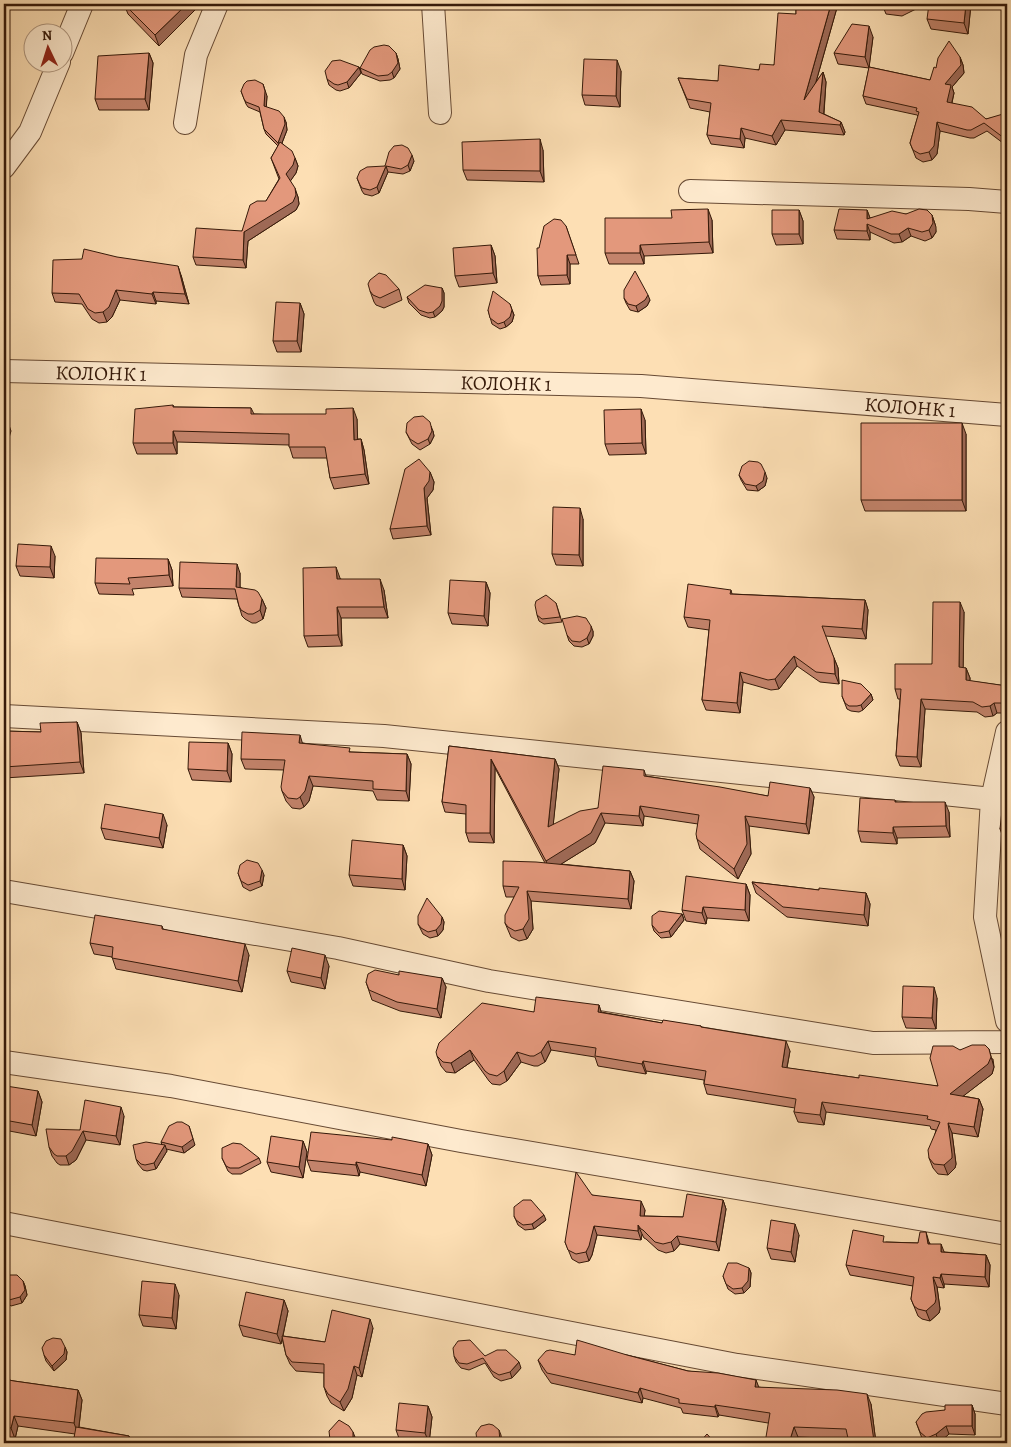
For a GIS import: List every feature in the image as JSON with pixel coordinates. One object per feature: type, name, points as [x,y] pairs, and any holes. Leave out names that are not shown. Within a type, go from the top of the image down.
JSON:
[{"type":"street","points":[[72,28],[82,4]]},
{"type":"street","points":[[185,124],[196,55],[217,4]]},
{"type":"street","points":[[433,4],[440,113]]},
{"type":"street","points":[[4,167],[30,132],[54,72]]},
{"type":"street","points":[[690,190],[1007,202]]},
{"type":"street","name":"КОЛОНК 1","points":[[4,371],[640,386],[1007,415]]},
{"type":"street","points":[[4,716],[384,736],[992,798]]},
{"type":"street","points":[[1007,732],[992,798],[985,917],[1007,1021]]},
{"type":"street","points":[[4,891],[338,948],[490,981],[873,1043],[1007,1042]]},
{"type":"street","points":[[4,1062],[171,1086],[461,1142],[1007,1234]]},
{"type":"street","points":[[4,1223],[737,1365],[1007,1404]]},
{"type":"building","points":[[124,4],[187,4],[155,35]]},
{"type":"building","points":[[796,4],[831,4],[804,100],[823,72],[819,112],[841,122],[840,125],[781,120],[772,136],[741,128],[740,139],[707,135],[711,103],[687,99],[678,78],[718,81],[719,65],[759,70],[760,64],[774,65],[778,13],[796,14]]},
{"type":"building","points":[[929,4],[966,4],[964,23],[927,19]]},
{"type":"building","points":[[852,24],[869,26],[865,57],[834,53]]},
{"type":"building","points":[[949,41],[960,57],[961,65],[945,84],[951,85],[947,102],[972,107],[986,119],[1003,114],[1007,115],[1007,137],[1004,138],[984,123],[971,130],[967,130],[937,122],[934,146],[929,152],[920,154],[913,150],[910,143],[919,112],[916,111],[917,108],[863,96],[869,67],[930,80],[934,67],[936,68],[938,58]]},
{"type":"building","points":[[384,45],[389,46],[396,53],[398,63],[392,72],[388,75],[378,76],[360,68],[370,50]]},
{"type":"building","points":[[149,53],[145,99],[95,99],[98,56]]},
{"type":"building","points":[[584,59],[617,60],[616,96],[582,95]]},
{"type":"building","points":[[340,60],[359,67],[347,82],[338,85],[327,79],[325,71],[332,61]]},
{"type":"building","points":[[255,80],[263,84],[265,91],[264,106],[279,111],[284,117],[285,124],[278,143],[264,129],[259,107],[246,102],[241,91],[247,81]]},
{"type":"building","points":[[540,139],[540,171],[463,170],[462,142]]},
{"type":"building","points":[[280,142],[292,151],[295,158],[293,165],[286,174],[295,188],[296,195],[293,202],[244,232],[243,260],[193,257],[196,228],[242,231],[250,205],[257,201],[266,201],[280,178],[271,158]]},
{"type":"building","points":[[402,145],[408,148],[412,155],[408,165],[401,169],[386,166],[377,187],[370,190],[362,188],[357,178],[360,171],[367,167],[385,166],[389,152],[394,146]]},
{"type":"building","points":[[708,209],[709,242],[640,245],[640,253],[605,253],[605,218],[672,218],[671,210]]},
{"type":"building","points":[[839,209],[867,210],[867,219],[892,211],[906,214],[919,209],[927,210],[932,215],[933,223],[929,230],[922,232],[908,228],[899,234],[891,234],[867,224],[867,231],[834,230]]},
{"type":"building","points":[[772,210],[799,210],[799,234],[772,234]]},
{"type":"building","points":[[554,219],[561,220],[566,226],[576,255],[567,255],[567,275],[538,276],[537,248],[539,248],[544,226]]},
{"type":"building","points":[[491,245],[493,273],[455,276],[453,248]]},
{"type":"building","points":[[84,249],[117,257],[178,266],[185,294],[153,292],[152,294],[116,290],[109,307],[103,312],[95,313],[88,309],[79,294],[52,293],[53,260],[82,259]]},
{"type":"building","points":[[635,271],[648,295],[645,300],[636,306],[628,304],[624,298],[624,290]]},
{"type":"building","points":[[379,273],[386,275],[399,289],[380,298],[373,295],[368,284]]},
{"type":"building","points":[[425,285],[442,288],[440,306],[433,312],[428,313],[419,310],[407,297]]},
{"type":"building","points":[[493,291],[510,304],[512,310],[510,317],[498,324],[490,318],[488,310]]},
{"type":"building","points":[[276,302],[300,303],[297,341],[273,341]]},
{"type":"building","points":[[173,405],[173,407],[251,408],[251,414],[326,414],[326,409],[353,408],[354,440],[361,439],[365,474],[330,478],[325,447],[289,447],[289,434],[173,431],[173,443],[133,443],[135,409]]},
{"type":"building","points":[[641,409],[642,443],[605,444],[604,410]]},
{"type":"building","points":[[423,416],[430,422],[432,431],[428,439],[418,444],[410,439],[406,432],[407,423],[414,417]]},
{"type":"building","points":[[4,423],[9,425],[4,443]]},
{"type":"building","points":[[861,423],[962,423],[962,500],[861,500]]},
{"type":"building","points":[[419,459],[430,472],[429,481],[424,488],[427,526],[390,529],[405,469]]},
{"type":"building","points":[[749,461],[761,464],[765,472],[763,481],[756,486],[745,484],[739,475],[742,466]]},
{"type":"building","points":[[553,507],[580,508],[579,555],[552,554]]},
{"type":"building","points":[[18,544],[51,546],[50,567],[16,566]]},
{"type":"building","points":[[96,558],[168,559],[169,575],[128,578],[130,584],[95,583]]},
{"type":"building","points":[[180,562],[237,564],[236,587],[258,592],[262,599],[260,610],[253,614],[248,614],[241,610],[235,589],[179,588]]},
{"type":"building","points":[[336,567],[337,579],[380,579],[384,607],[337,607],[338,635],[304,636],[303,568]]},
{"type":"building","points":[[450,580],[486,582],[484,616],[448,613]]},
{"type":"building","points":[[688,584],[731,590],[730,594],[865,600],[862,629],[822,626],[834,658],[835,674],[816,672],[794,656],[775,679],[768,680],[740,672],[737,703],[702,700],[710,620],[684,617]]},
{"type":"building","points":[[546,595],[556,603],[560,617],[542,619],[537,615],[536,601]]},
{"type":"building","points":[[933,602],[960,602],[959,667],[966,668],[966,680],[1007,686],[1007,703],[994,703],[990,706],[982,707],[973,702],[921,699],[917,757],[896,756],[901,689],[895,689],[895,664],[932,664]]},
{"type":"building","points":[[577,616],[586,618],[591,626],[587,638],[580,642],[572,641],[567,635],[562,619]]},
{"type":"building","points":[[842,680],[861,684],[871,694],[861,705],[849,706],[845,703],[842,696]]},
{"type":"building","points":[[77,722],[80,762],[4,767],[4,731],[41,732],[40,723]]},
{"type":"building","points":[[242,732],[300,735],[299,743],[350,748],[349,752],[407,754],[406,791],[373,789],[373,781],[309,776],[305,791],[300,797],[297,799],[288,798],[281,787],[285,760],[241,759]]},
{"type":"building","points":[[189,742],[228,743],[227,771],[188,769]]},
{"type":"building","points":[[449,746],[555,759],[548,827],[580,811],[598,808],[603,766],[644,770],[644,776],[768,796],[770,782],[810,788],[806,824],[745,816],[747,844],[734,869],[697,839],[699,815],[640,806],[639,816],[601,813],[591,833],[546,861],[491,759],[490,833],[466,833],[466,805],[442,802]]},
{"type":"building","points":[[860,798],[895,800],[895,802],[945,802],[946,826],[893,827],[893,833],[858,831]]},
{"type":"building","points":[[1003,801],[1007,802],[1007,830],[1000,829]]},
{"type":"building","points":[[105,804],[163,814],[159,838],[101,828]]},
{"type":"building","points":[[352,840],[403,845],[402,879],[349,875]]},
{"type":"building","points":[[247,860],[258,863],[262,870],[260,881],[248,885],[241,881],[238,873],[240,865]]},
{"type":"building","points":[[503,861],[536,862],[630,871],[628,899],[527,891],[529,919],[523,929],[515,931],[505,923],[505,915],[519,887],[503,886]]},
{"type":"building","points":[[686,876],[746,884],[745,910],[703,907],[702,913],[682,910]]},
{"type":"building","points":[[752,882],[819,890],[819,888],[866,893],[864,915],[783,907]]},
{"type":"building","points":[[427,898],[442,917],[441,924],[436,930],[428,932],[418,924],[418,916]]},
{"type":"building","points":[[659,911],[682,914],[669,931],[659,933],[652,925],[652,916]]},
{"type":"building","points":[[95,915],[162,926],[162,929],[245,944],[238,981],[112,958],[113,947],[90,943]]},
{"type":"building","points":[[292,948],[325,955],[321,978],[287,971]]},
{"type":"building","points":[[375,970],[399,975],[399,971],[442,978],[437,1009],[397,1002],[369,990],[366,982],[368,974]]},
{"type":"building","points":[[903,986],[934,987],[932,1018],[902,1017]]},
{"type":"building","points":[[536,997],[599,1005],[598,1012],[662,1023],[663,1020],[786,1041],[782,1067],[859,1078],[859,1075],[938,1086],[930,1058],[933,1046],[953,1046],[960,1050],[972,1045],[985,1045],[989,1049],[991,1057],[988,1064],[950,1094],[979,1099],[974,1127],[948,1123],[952,1158],[944,1165],[934,1164],[929,1158],[928,1150],[940,1122],[927,1119],[928,1116],[822,1102],[820,1115],[794,1112],[796,1099],[704,1084],[706,1071],[643,1061],[642,1064],[595,1056],[596,1048],[548,1041],[541,1052],[534,1056],[517,1052],[504,1071],[497,1076],[485,1071],[470,1050],[451,1063],[443,1062],[437,1056],[436,1052],[439,1043],[482,1003],[534,1012]]},
{"type":"building","points":[[6,1086],[38,1091],[32,1125],[4,1120]]},
{"type":"building","points":[[85,1100],[121,1107],[116,1136],[83,1131],[72,1151],[66,1156],[57,1156],[49,1147],[46,1129],[80,1130]]},
{"type":"building","points":[[182,1122],[189,1126],[193,1139],[182,1147],[161,1142],[169,1126]]},
{"type":"building","points":[[311,1132],[392,1140],[392,1137],[428,1144],[422,1175],[356,1162],[356,1165],[307,1160]]},
{"type":"building","points":[[271,1136],[303,1141],[299,1167],[267,1162]]},
{"type":"building","points":[[146,1142],[165,1145],[154,1163],[145,1165],[136,1159],[133,1145]]},
{"type":"building","points":[[233,1143],[241,1144],[259,1158],[239,1168],[226,1166],[222,1158],[222,1148]]},
{"type":"building","points":[[576,1172],[592,1195],[641,1201],[640,1216],[683,1217],[687,1194],[723,1200],[716,1242],[677,1236],[671,1242],[663,1244],[655,1242],[638,1225],[638,1231],[594,1226],[586,1252],[576,1254],[568,1250],[565,1242]]},
{"type":"building","points":[[523,1200],[531,1200],[544,1215],[532,1224],[523,1225],[516,1220],[514,1207]]},
{"type":"building","points":[[771,1220],[795,1224],[791,1252],[767,1248]]},
{"type":"building","points":[[853,1230],[884,1236],[883,1242],[918,1243],[920,1232],[926,1232],[928,1244],[941,1244],[941,1252],[986,1255],[985,1277],[941,1274],[940,1278],[933,1277],[935,1303],[926,1311],[918,1309],[914,1306],[911,1299],[914,1277],[846,1265]]},
{"type":"building","points":[[728,1263],[737,1263],[749,1268],[748,1281],[742,1288],[733,1289],[726,1284],[723,1276]]},
{"type":"building","points":[[8,1275],[17,1275],[23,1281],[25,1290],[20,1297],[9,1300],[4,1297],[4,1278]]},
{"type":"building","points":[[142,1281],[175,1284],[172,1318],[139,1315]]},
{"type":"building","points":[[246,1292],[284,1300],[277,1334],[239,1325]]},
{"type":"building","points":[[332,1310],[370,1319],[359,1368],[354,1366],[348,1389],[340,1402],[328,1394],[324,1387],[324,1364],[292,1362],[286,1355],[282,1336],[325,1342]]},
{"type":"building","points":[[53,1338],[61,1339],[65,1347],[64,1354],[52,1366],[44,1355],[42,1348],[46,1341]]},
{"type":"building","points":[[470,1340],[485,1356],[497,1350],[506,1350],[519,1362],[510,1372],[499,1375],[492,1371],[483,1358],[467,1364],[459,1363],[454,1356],[453,1348],[458,1341]]},
{"type":"building","points":[[577,1340],[688,1371],[718,1373],[756,1380],[755,1387],[837,1390],[867,1394],[874,1441],[872,1443],[849,1443],[846,1429],[794,1427],[789,1443],[765,1443],[770,1413],[715,1405],[715,1407],[679,1403],[679,1399],[640,1388],[638,1393],[547,1373],[538,1360],[546,1351],[550,1350],[575,1355]]},
{"type":"building","points":[[4,1379],[78,1390],[74,1423],[14,1416],[11,1428],[4,1427]]},
{"type":"building","points":[[399,1403],[428,1406],[425,1433],[396,1430]]},
{"type":"building","points":[[945,1405],[972,1405],[972,1426],[946,1426],[927,1438],[920,1432],[916,1422],[926,1412],[945,1410]]},
{"type":"building","points":[[339,1420],[349,1426],[353,1432],[353,1440],[350,1443],[332,1443],[330,1440],[329,1431]]},
{"type":"building","points":[[489,1424],[499,1430],[500,1441],[498,1443],[478,1443],[476,1433],[481,1426]]},
{"type":"building","points":[[76,1427],[129,1436],[128,1443],[73,1443]]},
{"type":"building","points":[[707,1434],[715,1443],[699,1443]]},
{"type":"building","points":[[174,1440],[197,1443],[173,1443]]},
{"type":"waterway","points":[[4,15],[6,4]]}]
